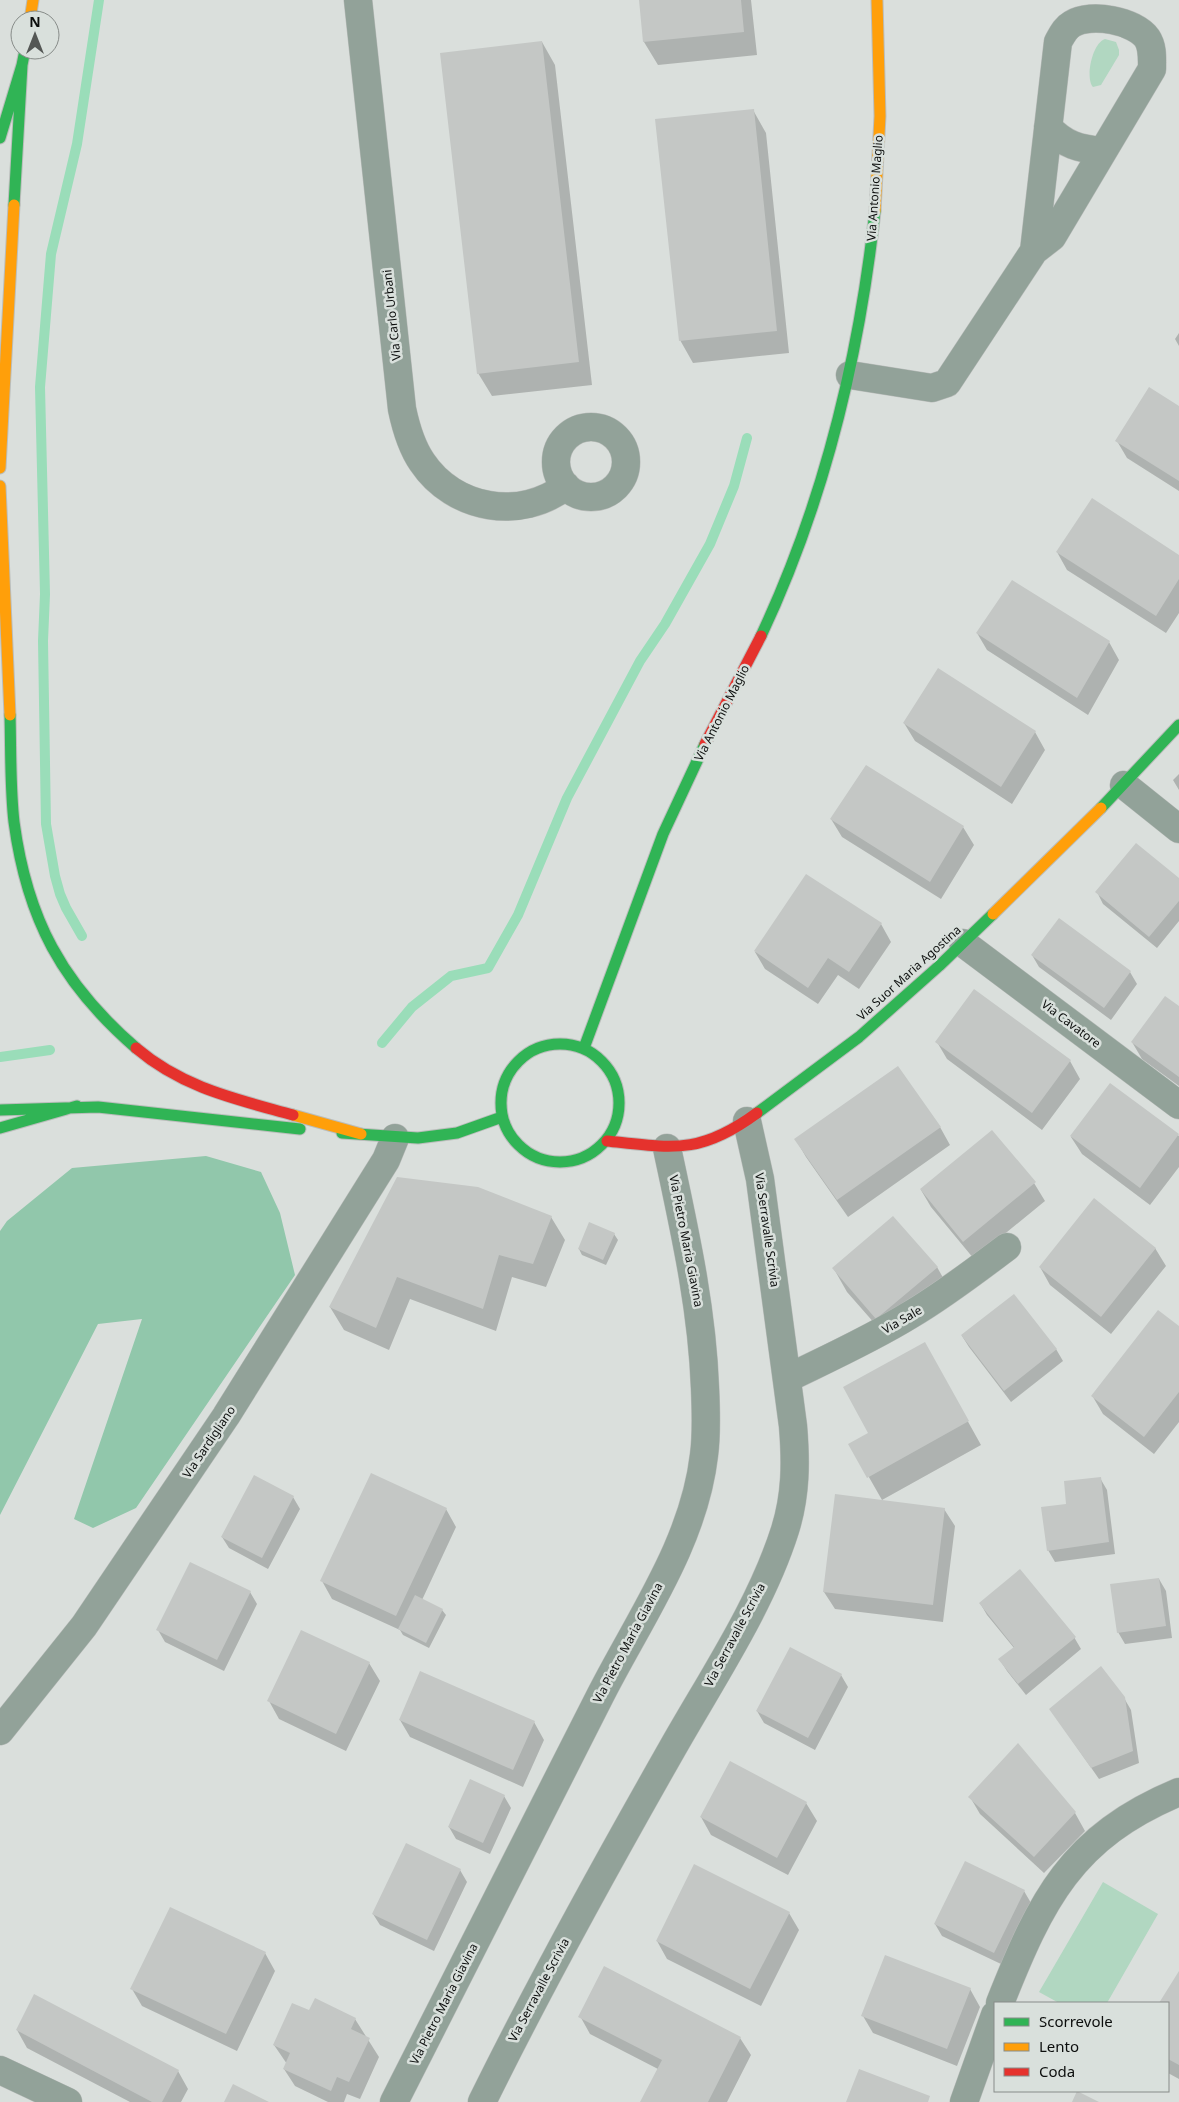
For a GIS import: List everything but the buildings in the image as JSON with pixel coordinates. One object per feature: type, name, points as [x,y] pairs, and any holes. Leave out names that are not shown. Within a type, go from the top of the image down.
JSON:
[{"type":"main road","name":"Via Antonio Maglio","points":[[584,1048],[673,810],[766,628],[786,583],[834,441],[850,375],[865,292],[877,185],[880,80],[877,0]]},
{"type":"main road","points":[[0,138],[23,60]]},
{"type":"main road","points":[[0,468],[22,65]]},
{"type":"main road","points":[[0,486],[14,820],[18,853],[26,885],[34,911],[50,949],[73,985],[105,1022],[151,1060],[177,1078],[219,1094],[361,1134]]},
{"type":"main road","name":"Via Suor Maria Agostina","points":[[607,1140],[667,1148],[702,1145],[734,1130],[747,1121],[859,1037],[963,943],[1124,784],[1179,725]]},
{"type":"main road","points":[[554,1043],[584,1048],[595,1054],[608,1067],[617,1084],[620,1103],[617,1123],[607,1140],[593,1153],[576,1161],[557,1163],[538,1158],[522,1149],[509,1135],[502,1117],[501,1097],[506,1078],[518,1061],[534,1049],[554,1043]]},
{"type":"main road","points":[[0,1110],[77,1106],[396,1138],[418,1138],[457,1133],[502,1117]]},
{"type":"main road","points":[[0,1128],[77,1106]]},
{"type":"street","name":"Via Carlo Urbani","points":[[358,0],[402,409],[410,441],[422,462],[435,479],[460,497],[473,502],[502,506],[528,505],[554,495],[566,486]]},
{"type":"street","points":[[850,375],[932,388],[947,383],[1034,251],[1052,237],[1152,68],[1152,51],[1148,40],[1141,31],[1128,24],[1114,20],[1088,19],[1073,22],[1065,30],[1058,42],[1034,251]]},
{"type":"street","points":[[1048,127],[1067,144],[1081,149],[1103,150]]},
{"type":"street","points":[[1124,784],[1179,829]]},
{"type":"street","name":"Via Cavatore","points":[[963,943],[1179,1105]]},
{"type":"street","name":"Via Serravalle Scrivia","points":[[482,2102],[528,2007],[752,1607],[785,1531],[795,1484],[796,1457],[788,1378],[760,1179],[747,1121]]},
{"type":"street","name":"Via Sardigliano","points":[[0,1731],[84,1626],[226,1416],[386,1160],[396,1138]]},
{"type":"street","name":"Via Pietro Maria Giavina","points":[[394,2102],[601,1692],[660,1584],[682,1537],[698,1490],[706,1440],[703,1338],[694,1280],[667,1148]]},
{"type":"street","name":"Via Sale","points":[[788,1378],[851,1348],[909,1316],[961,1282],[1007,1247]]},
{"type":"street","points":[[1000,2002],[1026,1938],[1043,1905],[1072,1865],[1109,1829],[1138,1811],[1179,1792]]},
{"type":"street","points":[[964,2102],[994,2018]]},
{"type":"street","points":[[0,2070],[68,2102]]},
{"type":"green space","points":[[1105,39],[1116,42],[1119,55],[1101,85],[1093,87],[1090,69],[1093,54],[1100,42]]},
{"type":"green space","points":[[206,1156],[261,1172],[280,1213],[295,1275],[136,1508],[93,1528],[74,1519],[142,1319],[98,1324],[0,1515],[0,1231],[7,1221],[72,1168]]},
{"type":"green space","points":[[1103,1882],[1158,1914],[1108,2002],[1057,2002],[1039,1992]]},
{"type":"waterway","points":[[82,936],[60,894],[46,824],[43,641],[45,594],[40,387],[51,254],[77,144],[99,0]]},
{"type":"waterway","points":[[382,1043],[412,1007],[451,976],[488,968],[518,915],[567,798],[640,661],[665,624],[710,544],[734,486],[747,438]]},
{"type":"waterway","points":[[0,1057],[50,1050]]},
{"type":"traffic: fast","points":[[14,205],[23,60]]},
{"type":"traffic: fast","points":[[0,138],[22,65]]},
{"type":"traffic: fast","points":[[761,636],[803,534],[836,428],[849,375],[859,321],[875,211]]},
{"type":"traffic: fast","points":[[10,715],[11,782],[14,822],[28,889],[39,919],[52,947],[68,974],[110,1024],[136,1048]]},
{"type":"traffic: fast","points":[[1101,808],[1179,725]]},
{"type":"traffic: fast","points":[[584,1048],[663,834],[705,744]]},
{"type":"traffic: fast","points":[[757,1113],[859,1037],[939,966],[993,914]]},
{"type":"traffic: fast","points":[[560,1044],[583,1048],[602,1061],[615,1080],[619,1103],[615,1126],[602,1145],[583,1158],[560,1162],[537,1158],[518,1145],[505,1126],[501,1103],[505,1080],[518,1061],[537,1048],[560,1044]]},
{"type":"traffic: fast","points":[[0,1128],[77,1106]]},
{"type":"traffic: fast","points":[[0,1110],[98,1107],[300,1129]]},
{"type":"traffic: fast","points":[[342,1133],[418,1138],[457,1133],[502,1117]]},
{"type":"traffic: slow","points":[[32,10],[33,0]]},
{"type":"traffic: slow","points":[[875,211],[880,116],[877,0]]},
{"type":"traffic: slow","points":[[0,468],[14,205]]},
{"type":"traffic: slow","points":[[0,486],[10,715]]},
{"type":"traffic: slow","points":[[993,914],[1101,808]]},
{"type":"traffic: slow","points":[[293,1115],[361,1134]]},
{"type":"traffic: jam","points":[[705,744],[761,636]]},
{"type":"traffic: jam","points":[[136,1048],[154,1062],[191,1083],[293,1115]]},
{"type":"traffic: jam","points":[[607,1141],[668,1146],[702,1142],[737,1127],[757,1113]]}]
